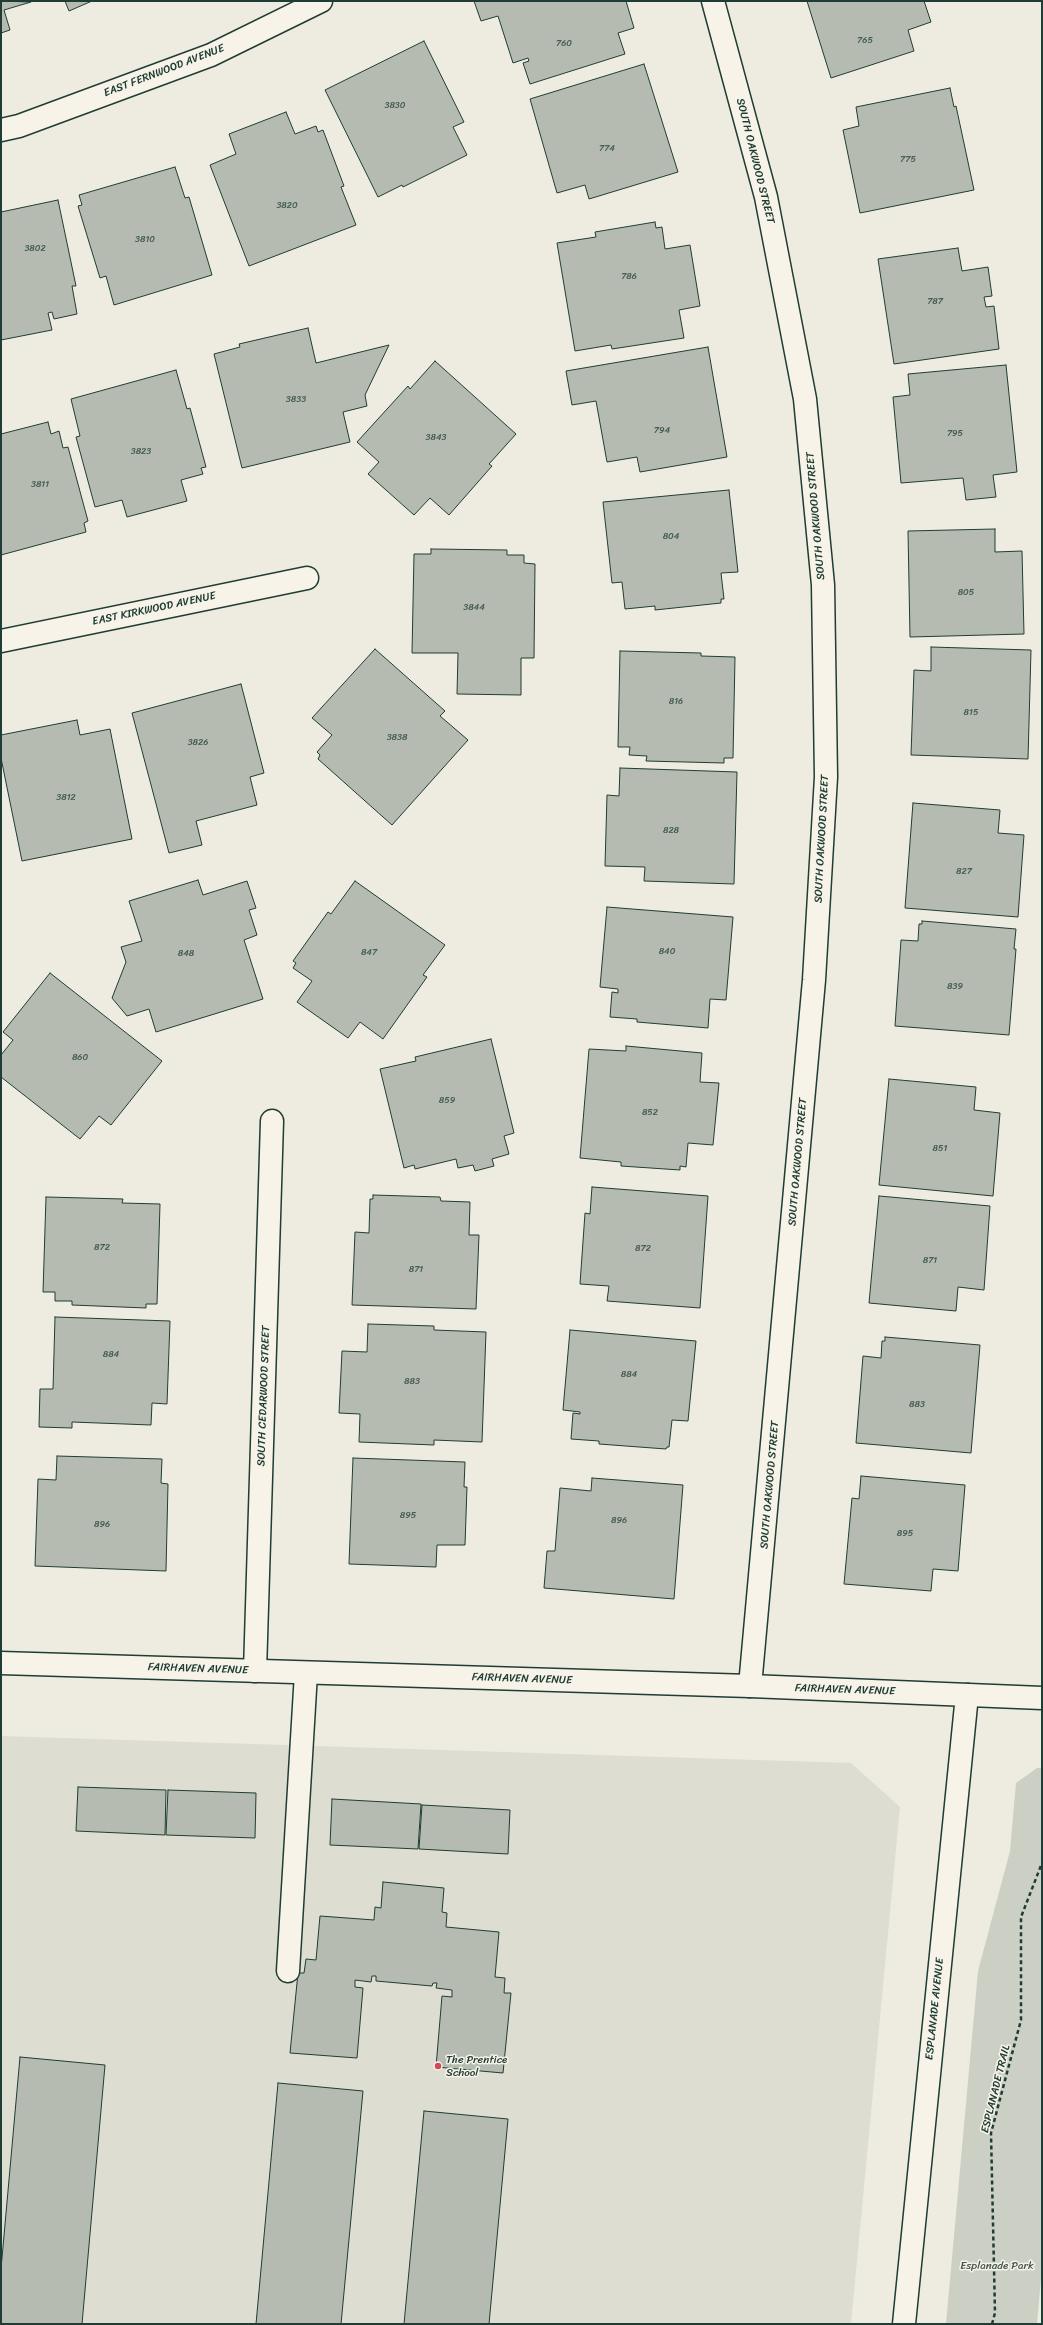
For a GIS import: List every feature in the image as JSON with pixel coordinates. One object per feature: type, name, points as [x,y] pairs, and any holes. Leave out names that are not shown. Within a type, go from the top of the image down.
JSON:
[{"type":"street","name":"EAST FERNWOOD AVENUE","points":[[1,130],[19,126],[211,55],[321,1]]},
{"type":"street","name":"SOUTH OAKWOOD STREET","points":[[713,1],[766,197],[803,391],[823,585],[826,777],[814,980],[750,1686]]},
{"type":"street","name":"EAST KIRKWOOD AVENUE","points":[[1,641],[306,578]]},
{"type":"street","name":"SOUTH CEDARWOOD STREET","points":[[256,1671],[272,1121]]},
{"type":"street","name":"FAIRHAVEN AVENUE","points":[[1,1663],[750,1686],[1042,1698]]},
{"type":"street","points":[[288,1971],[306,1673]]},
{"type":"street","name":"ESPLANADE AVENUE","points":[[904,2324],[967,1695]]},
{"type":"path","name":"ESPLANADE TRAIL","points":[[992,2324],[994,2313],[991,2133],[1021,2020],[1021,1917],[1042,1863]]},
{"type":"shaded area","name":"The Prentice School","points":[[1,1736],[851,1763],[900,1807],[851,2324],[1,2324]]},
{"type":"green space","name":"Esplanade Park","points":[[1037,1768],[1042,1768],[1042,2267],[1037,2324],[946,2324],[978,1971],[1010,1851],[1016,1783]]},
{"type":"building","points":[[1,1],[31,2],[4,10],[10,30],[1,33]]},
{"type":"building","points":[[65,1],[92,1],[69,11]]},
{"type":"building","points":[[474,1],[626,1],[634,28],[618,33],[625,54],[530,84],[523,63],[529,61],[528,58],[513,63],[498,16],[481,21]]},
{"type":"building","points":[[807,1],[924,1],[931,22],[908,30],[914,51],[831,78]]},
{"type":"building","points":[[424,41],[464,122],[453,127],[467,155],[403,187],[402,185],[378,197],[325,90]]},
{"type":"building","points":[[644,64],[678,172],[589,199],[585,185],[557,193],[530,99]]},
{"type":"building","points":[[950,88],[954,107],[956,106],[974,190],[860,213],[843,130],[859,126],[856,107]]},
{"type":"building","points":[[286,112],[295,134],[316,126],[318,132],[323,130],[344,186],[341,187],[356,225],[249,266],[210,165],[236,154],[229,134]]},
{"type":"building","points":[[175,167],[185,198],[189,197],[212,275],[114,305],[106,276],[100,278],[78,206],[82,205],[79,195]]},
{"type":"building","points":[[58,200],[76,286],[72,286],[77,314],[54,319],[52,312],[48,313],[52,330],[1,340],[1,212]]},
{"type":"building","points":[[655,222],[656,228],[662,227],[665,249],[690,245],[700,306],[679,310],[684,338],[612,349],[611,345],[575,351],[557,243],[596,237],[595,232]]},
{"type":"building","points":[[958,248],[962,271],[988,267],[992,296],[984,297],[986,307],[994,306],[999,349],[894,364],[878,259]]},
{"type":"building","points":[[308,328],[316,363],[389,345],[365,395],[367,406],[343,412],[350,442],[242,468],[214,354],[240,347],[239,344]]},
{"type":"building","points":[[708,347],[727,457],[640,472],[637,457],[607,462],[596,401],[572,405],[566,371]]},
{"type":"building","points":[[435,361],[516,434],[489,464],[492,466],[449,515],[430,498],[414,515],[368,474],[379,462],[357,442],[408,386],[410,389]]},
{"type":"building","points":[[1006,365],[1017,472],[993,475],[996,497],[966,500],[963,478],[901,483],[893,397],[910,395],[908,374]]},
{"type":"building","points":[[176,370],[187,409],[190,408],[206,467],[201,468],[203,474],[181,480],[187,501],[127,517],[122,500],[95,507],[76,437],[80,436],[71,399]]},
{"type":"building","points":[[48,422],[51,434],[59,431],[63,448],[68,447],[88,521],[84,523],[86,532],[1,555],[1,434]]},
{"type":"building","points":[[729,490],[738,572],[721,573],[724,599],[721,599],[721,603],[655,610],[655,606],[625,609],[622,582],[612,583],[603,502]]},
{"type":"building","points":[[995,529],[995,552],[1022,551],[1024,634],[910,637],[908,531]]},
{"type":"building","points":[[431,549],[507,550],[507,555],[524,555],[524,563],[535,564],[534,658],[521,658],[521,695],[457,694],[458,653],[412,653],[414,554],[431,554]]},
{"type":"building","points":[[931,647],[1031,650],[1028,759],[911,755],[914,670],[931,671]]},
{"type":"building","points":[[375,649],[445,711],[440,716],[468,740],[392,825],[318,759],[320,755],[317,752],[332,735],[312,718]]},
{"type":"building","points":[[620,651],[701,653],[701,656],[735,657],[733,758],[724,758],[724,763],[646,761],[647,756],[629,755],[630,747],[618,747]]},
{"type":"building","points":[[241,684],[264,773],[250,777],[257,805],[196,821],[202,845],[169,853],[132,713]]},
{"type":"building","points":[[77,720],[80,735],[110,729],[132,839],[22,861],[1,758],[1,735]]},
{"type":"building","points":[[620,768],[737,772],[734,884],[644,881],[645,867],[605,866],[607,795],[619,796]]},
{"type":"building","points":[[913,803],[1000,810],[998,833],[1024,835],[1018,917],[905,908]]},
{"type":"building","points":[[198,880],[203,895],[247,881],[256,908],[249,910],[257,935],[244,940],[263,999],[156,1032],[149,1009],[127,1016],[112,998],[126,962],[121,947],[142,941],[129,901]]},
{"type":"building","points":[[355,881],[445,945],[423,975],[427,977],[383,1039],[360,1022],[348,1038],[297,1002],[312,981],[293,968],[296,963],[293,961],[328,912],[331,914]]},
{"type":"building","points":[[607,907],[733,917],[726,1000],[710,999],[708,1028],[637,1022],[637,1019],[610,1017],[612,992],[618,993],[618,989],[600,987]]},
{"type":"building","points":[[922,921],[1016,929],[1014,949],[1016,949],[1009,1035],[895,1026],[901,940],[918,941],[919,924],[922,924]]},
{"type":"building","points":[[50,973],[162,1061],[111,1125],[99,1116],[80,1139],[1,1077],[1,1055],[13,1040],[3,1032]]},
{"type":"building","points":[[491,1039],[514,1133],[504,1136],[509,1154],[492,1159],[494,1166],[475,1171],[473,1165],[458,1168],[456,1159],[415,1169],[414,1165],[404,1168],[380,1069],[416,1061],[415,1057]]},
{"type":"building","points":[[626,1046],[702,1053],[700,1082],[719,1083],[713,1145],[688,1143],[686,1167],[680,1166],[680,1170],[621,1166],[621,1162],[580,1158],[589,1049],[626,1051]]},
{"type":"building","points":[[889,1079],[976,1087],[974,1110],[1000,1113],[993,1196],[879,1185]]},
{"type":"building","points":[[592,1187],[708,1196],[700,1308],[607,1301],[609,1286],[580,1284],[585,1213],[590,1214]]},
{"type":"building","points":[[373,1195],[440,1197],[441,1201],[470,1202],[469,1235],[479,1235],[476,1309],[352,1305],[355,1232],[369,1233],[370,1199],[373,1199]]},
{"type":"building","points":[[879,1196],[990,1206],[984,1290],[958,1287],[956,1311],[869,1303]]},
{"type":"building","points":[[46,1197],[123,1199],[122,1203],[160,1204],[157,1304],[146,1304],[146,1308],[72,1305],[72,1301],[55,1301],[55,1292],[43,1292]]},
{"type":"building","points":[[55,1317],[170,1321],[167,1404],[152,1403],[151,1425],[72,1422],[72,1428],[39,1427],[40,1389],[53,1389]]},
{"type":"building","points":[[368,1324],[434,1326],[434,1330],[486,1332],[482,1442],[434,1440],[434,1445],[359,1442],[360,1414],[339,1413],[342,1351],[367,1352]]},
{"type":"building","points":[[570,1330],[696,1341],[688,1421],[672,1420],[669,1447],[666,1449],[599,1444],[599,1441],[571,1439],[573,1413],[580,1414],[580,1412],[563,1410]]},
{"type":"building","points":[[885,1337],[980,1345],[971,1453],[856,1443],[863,1356],[881,1358],[882,1341],[885,1341]]},
{"type":"building","points":[[57,1456],[162,1459],[161,1483],[168,1484],[166,1571],[35,1566],[38,1479],[56,1480]]},
{"type":"building","points":[[353,1458],[465,1462],[464,1487],[467,1487],[465,1545],[437,1545],[436,1567],[349,1564]]},
{"type":"building","points":[[861,1476],[965,1485],[958,1571],[933,1569],[931,1591],[844,1584],[852,1498],[859,1499]]},
{"type":"building","points":[[592,1478],[683,1485],[674,1599],[544,1588],[547,1551],[555,1551],[560,1488],[591,1491]]},
{"type":"building","points":[[78,1787],[166,1790],[165,1835],[76,1831]]},
{"type":"building","points":[[168,1790],[256,1793],[255,1838],[166,1835]]},
{"type":"building","points":[[332,1799],[421,1804],[418,1849],[330,1845]]},
{"type":"building","points":[[422,1805],[510,1810],[508,1854],[419,1849]]},
{"type":"building","points":[[383,1882],[444,1888],[442,1912],[447,1913],[446,1927],[499,1932],[495,1977],[505,1978],[504,1993],[511,1993],[503,2073],[436,2067],[442,1996],[452,1997],[452,1990],[436,1988],[437,1983],[433,1983],[432,1986],[376,1981],[376,1976],[372,1976],[371,1982],[355,1980],[355,1987],[363,1988],[357,2058],[290,2053],[298,1973],[304,1973],[306,1959],[316,1960],[320,1916],[374,1920],[375,1907],[381,1908]]},
{"type":"building","points":[[20,2057],[105,2065],[82,2324],[1,2324],[1,2269]]},
{"type":"building","points":[[278,2083],[363,2091],[341,2324],[256,2324]]},
{"type":"building","points":[[424,2111],[508,2119],[489,2324],[404,2324]]},
{"type":"place","name":"The Prentice School","points":[[438,2066]]}]
